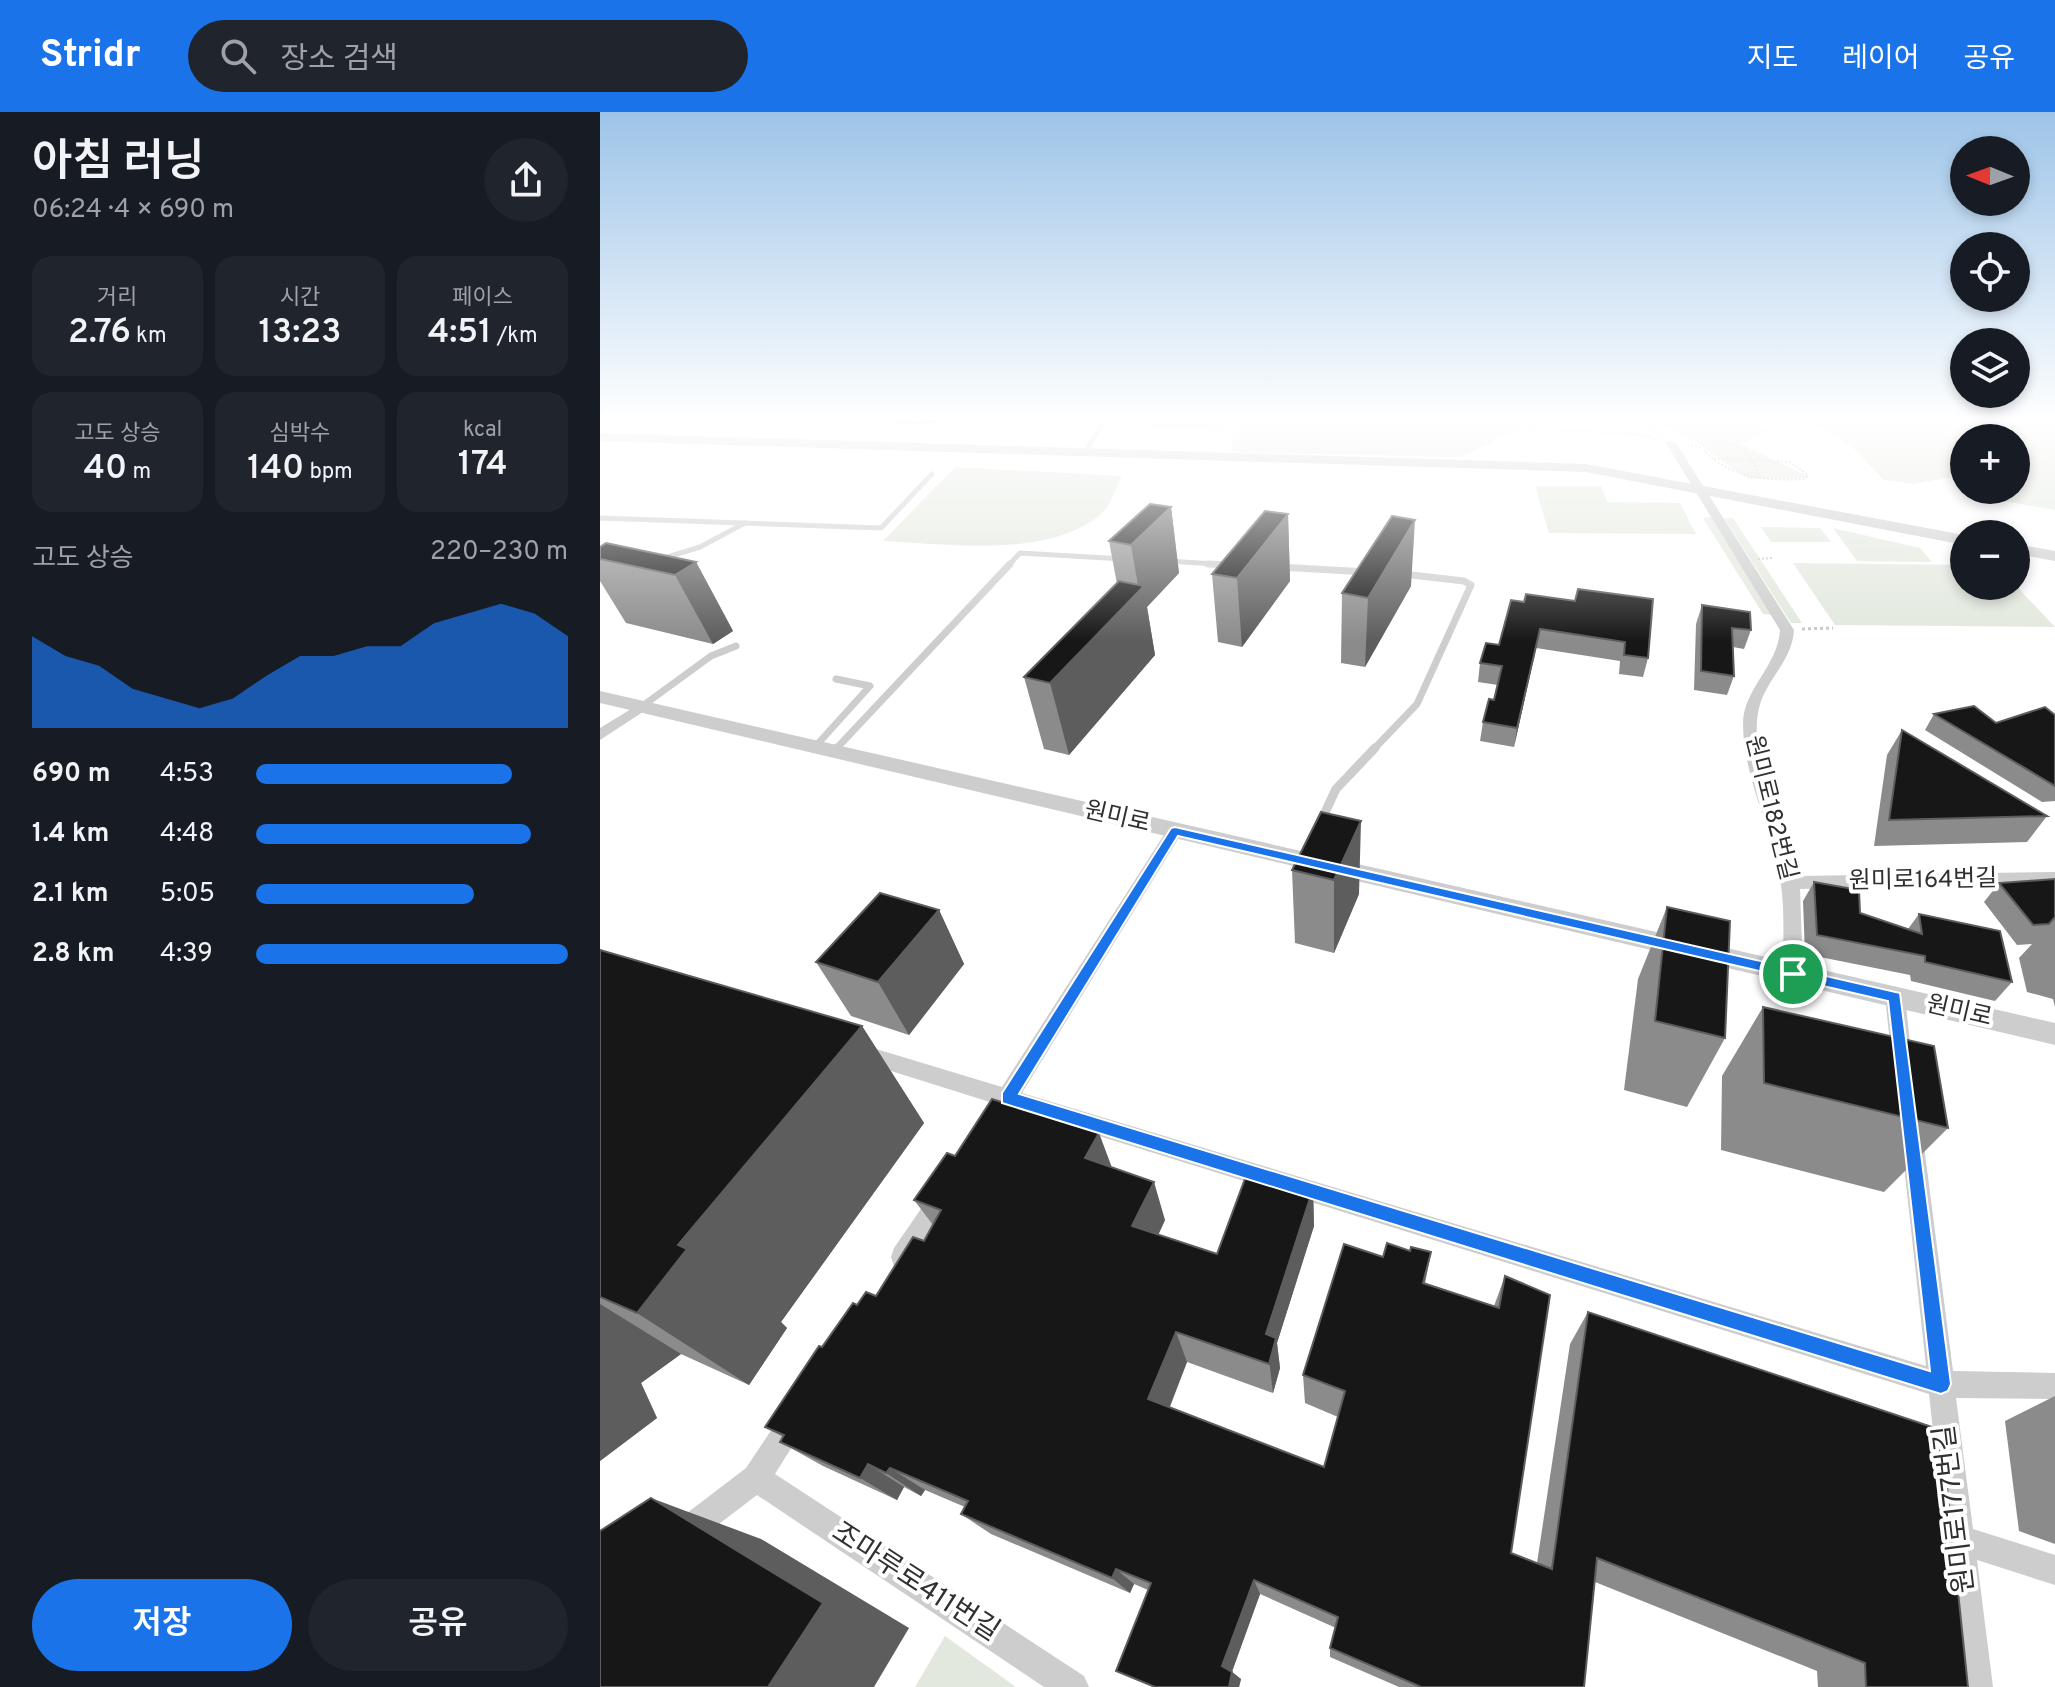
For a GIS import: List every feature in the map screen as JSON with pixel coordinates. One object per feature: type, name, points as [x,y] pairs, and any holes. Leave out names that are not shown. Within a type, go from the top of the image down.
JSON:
[{"type":"street","points":[[1702,494],[1787,630]]},
{"type":"street","points":[[1731,494],[1950,537]]},
{"type":"street","points":[[2030,552],[2055,556]]},
{"type":"street","name":"원미로182번길","points":[[1787,630],[1789,646],[1751,702],[1750,724],[1756,765],[1790,883],[1793,974]]},
{"type":"street","name":"원미로","points":[[600,697],[1175,831],[1306,853],[1793,974],[2055,1034]]},
{"type":"street","points":[[600,735],[641,707]]},
{"type":"street","points":[[990,1124],[1175,831]]},
{"type":"street","name":"원미로164번길","points":[[1790,883],[2055,878]]},
{"type":"street","name":"원미로177번길","points":[[1895,997],[1977,1687]]},
{"type":"street","points":[[842,1047],[1941,1384],[2055,1386]]},
{"type":"street","points":[[886,1282],[956,1177]]},
{"type":"street","points":[[660,1551],[756,1478],[808,1400]]},
{"type":"street","name":"조마루로411번길","points":[[756,1478],[1073,1687]]},
{"type":"street","points":[[1960,1540],[2055,1570]]},
{"type":"lane","points":[[600,518],[881,528],[913,494]]},
{"type":"lane","points":[[659,560],[700,547],[745,523]]},
{"type":"lane","points":[[824,750],[1020,553],[1129,559]]},
{"type":"lane","points":[[1161,561],[1239,565]]},
{"type":"lane","points":[[1270,567],[1380,573]]},
{"type":"lane","points":[[1316,832],[1336,789],[1417,704],[1471,585],[1427,575],[1396,573]]},
{"type":"lane","points":[[641,707],[711,656],[736,646]]},
{"type":"lane","points":[[824,750],[870,686],[836,679]]},
{"type":"path","points":[[1787,630],[1833,628]]},
{"type":"shaded area","points":[[928,494],[1113,494],[1101,514],[1079,528],[1054,538],[996,546],[883,541]]},
{"type":"shaded area","points":[[1538,494],[1604,494],[1607,502],[1680,503],[1696,534],[1549,533]]},
{"type":"shaded area","points":[[2030,494],[2055,494],[2055,510],[2021,504],[2030,504]]},
{"type":"shaded area","points":[[1711,517],[1772,615],[1763,614],[1703,518]]},
{"type":"shaded area","points":[[1724,518],[1733,518],[1802,623],[1791,623]]},
{"type":"shaded area","points":[[1761,527],[1820,528],[1831,542],[1771,542]]},
{"type":"shaded area","points":[[1833,528],[1920,548],[1932,562],[1857,561]]},
{"type":"shaded area","points":[[1793,563],[1950,565],[1950,600],[2029,600],[2055,627],[1835,625]]},
{"type":"shaded area","points":[[945,1636],[1016,1687],[915,1687]]},
{"type":"building","points":[[1150,504],[1171,507],[1131,545],[1109,541]]},
{"type":"building","points":[[1265,511],[1288,514],[1237,578],[1212,574]]},
{"type":"building","points":[[1392,516],[1415,520],[1368,598],[1342,593]]},
{"type":"building","points":[[606,543],[696,562],[675,575],[600,559],[600,547]]},
{"type":"building","points":[[1119,581],[1144,586],[1050,683],[1024,677]]},
{"type":"building","points":[[1578,589],[1653,599],[1648,658],[1624,655],[1625,642],[1540,629],[1517,728],[1483,722],[1489,699],[1494,700],[1502,666],[1480,663],[1486,643],[1499,645],[1511,600],[1524,602],[1526,594],[1575,601]]},
{"type":"building","points":[[1702,605],[1750,612],[1751,630],[1732,628],[1734,676],[1701,671]]},
{"type":"building","points":[[1974,706],[1996,723],[2045,707],[2055,715],[2055,786],[1934,714]]},
{"type":"building","points":[[1902,730],[2047,816],[1889,820]]},
{"type":"building","points":[[1321,812],[1361,821],[1334,880],[1292,870]]},
{"type":"building","points":[[2055,879],[2055,917],[2049,924],[2033,925],[1999,883]]},
{"type":"building","points":[[1814,882],[1859,890],[1860,913],[1922,934],[1919,914],[2000,931],[2012,982],[1925,962],[1925,956],[1817,935]]},
{"type":"building","points":[[880,893],[939,910],[878,982],[816,962]]},
{"type":"building","points":[[1667,907],[1730,921],[1725,1038],[1655,1021]]},
{"type":"building","points":[[600,950],[862,1026],[678,1245],[687,1249],[637,1313],[600,1297]]},
{"type":"building","points":[[1763,1007],[1934,1046],[1948,1128],[1764,1083]]},
{"type":"building","points":[[992,1099],[1099,1133],[1085,1158],[1154,1182],[1132,1226],[1217,1254],[1249,1168],[1313,1189],[1266,1334],[1276,1338],[1269,1364],[1176,1332],[1148,1399],[1324,1467],[1345,1391],[1303,1375],[1344,1244],[1383,1257],[1387,1243],[1410,1251],[1411,1247],[1431,1252],[1423,1283],[1499,1308],[1505,1276],[1550,1295],[1511,1553],[1552,1569],[1588,1312],[1941,1430],[1968,1687],[1866,1687],[1865,1663],[1597,1558],[1584,1687],[1421,1687],[1330,1648],[1338,1617],[1254,1580],[1222,1666],[1232,1672],[1229,1687],[1155,1687],[1116,1671],[1151,1583],[1116,1569],[1112,1578],[961,1514],[968,1501],[890,1468],[886,1473],[868,1464],[860,1478],[780,1442],[784,1435],[765,1427],[819,1346],[822,1347],[853,1303],[857,1305],[866,1292],[876,1296],[913,1237],[924,1241],[941,1210],[914,1200],[947,1153],[955,1156]]},
{"type":"building","points":[[651,1498],[823,1603],[768,1687],[600,1687],[600,1531]]},
{"type":"route","points":[[1175,831],[1793,974],[1895,997],[1941,1384],[1008,1098],[1175,831]]}]
